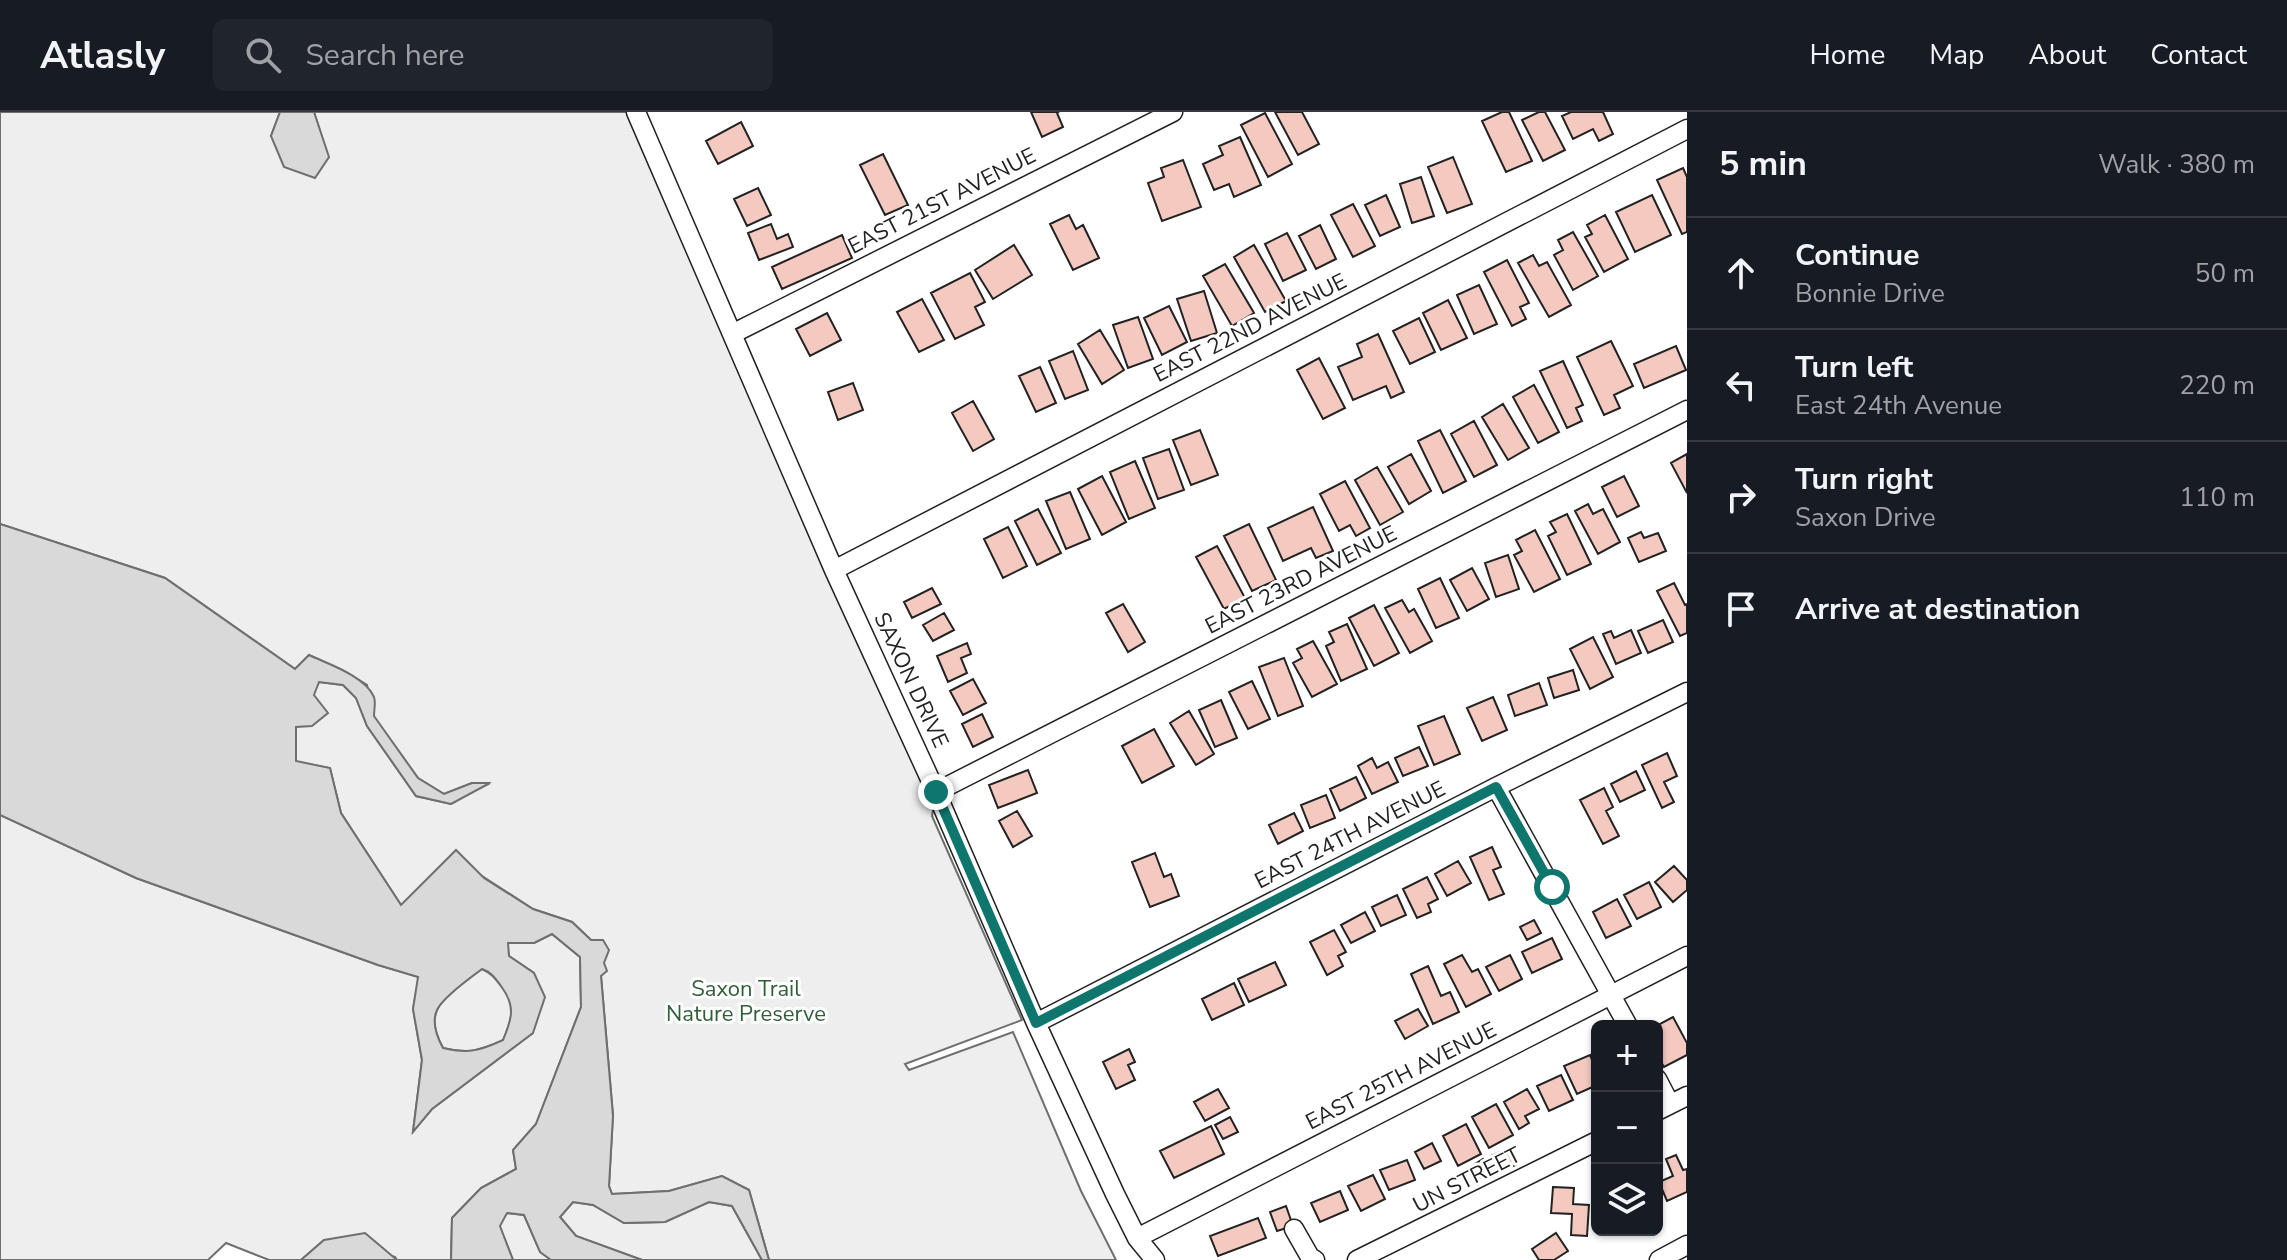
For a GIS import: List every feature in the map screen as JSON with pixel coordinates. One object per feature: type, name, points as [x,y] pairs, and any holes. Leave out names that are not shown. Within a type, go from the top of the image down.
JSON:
[{"type":"street","name":"SAXON DRIVE","points":[[636,112],[834,570],[936,792],[1036,1023],[1137,1238],[1155,1260]]},
{"type":"street","name":"EAST 21ST AVENUE","points":[[732,334],[1173,112]]},
{"type":"street","name":"EAST 22ND AVENUE","points":[[834,570],[1687,129]]},
{"type":"street","name":"EAST 23RD AVENUE","points":[[936,792],[1687,410]]},
{"type":"street","name":"EAST 24TH AVENUE","points":[[1036,1023],[1687,692]]},
{"type":"street","points":[[1496,787],[1625,1020]]},
{"type":"street","name":"EAST 25TH AVENUE","points":[[1137,1238],[1687,956]]},
{"type":"street","name":"UN STREET","points":[[1357,1260],[1591,1144]]},
{"type":"street","points":[[1294,1229],[1310,1257],[1315,1260]]},
{"type":"street","points":[[1659,1260],[1687,1245]]},
{"type":"green space","name":"Saxon Trail Nature Preserve","points":[[0,112],[280,112],[271,136],[328,157],[314,112],[636,112],[936,792],[932,816],[1022,1020],[905,1064],[909,1070],[1013,1032],[1081,1191],[1116,1260],[769,1260],[749,1190],[722,1176],[669,1191],[612,1194],[609,1186],[613,1115],[601,976],[591,940],[572,922],[533,909],[479,874],[401,905],[341,813],[330,768],[296,762],[295,727],[319,682],[343,685],[356,698],[367,726],[416,796],[451,804],[488,783],[472,783],[444,794],[418,778],[373,716],[367,685],[342,670],[309,655],[295,669],[165,578],[0,524]]},
{"type":"green space","points":[[0,815],[136,878],[419,977],[413,1009],[422,1060],[413,1131],[432,1109],[533,1033],[534,973],[509,956],[507,943],[534,943],[552,934],[580,957],[581,1007],[536,1124],[513,1150],[516,1169],[481,1188],[452,1218],[451,1260],[397,1260],[324,1240],[301,1260],[269,1260],[226,1243],[208,1260],[0,1260]]},
{"type":"green space","points":[[482,969],[495,978],[511,1006],[511,1019],[503,1041],[473,1050],[443,1048],[435,1025],[437,1010]]},
{"type":"green space","points":[[573,1202],[593,1205],[624,1223],[665,1222],[709,1202],[732,1206],[762,1260],[642,1260],[576,1236],[560,1217]]},
{"type":"green space","points":[[506,1213],[524,1215],[540,1251],[551,1260],[513,1260],[499,1226]]},
{"type":"shaded area","points":[[280,112],[314,112],[329,157],[315,178],[284,167],[271,136]]},
{"type":"shaded area","points":[[0,524],[165,578],[295,669],[309,655],[345,672],[369,690],[375,699],[374,716],[418,778],[444,794],[472,783],[490,783],[451,804],[416,796],[367,726],[356,698],[343,685],[319,682],[314,695],[328,713],[312,726],[296,727],[296,761],[330,768],[341,813],[401,905],[456,850],[484,878],[533,909],[572,922],[591,940],[603,940],[609,950],[604,963],[607,971],[601,976],[613,1116],[609,1186],[612,1194],[669,1191],[722,1176],[749,1190],[769,1260],[762,1260],[732,1206],[709,1202],[665,1222],[624,1223],[593,1205],[573,1202],[560,1217],[576,1236],[642,1260],[551,1260],[540,1252],[524,1215],[507,1213],[500,1226],[513,1260],[451,1260],[452,1218],[481,1188],[516,1169],[513,1150],[536,1124],[581,1007],[580,957],[552,934],[534,943],[508,943],[509,956],[534,973],[545,997],[533,1033],[432,1109],[413,1132],[422,1060],[413,1009],[418,977],[136,878],[0,815]],"holes":[[[482,969],[501,986],[511,1006],[503,1040],[473,1050],[443,1048],[435,1025],[437,1010],[457,988]]]},
{"type":"shaded area","points":[[365,1233],[397,1260],[301,1260],[324,1240]]},
{"type":"building","points":[[1031,112],[1059,112],[1063,127],[1042,137]]},
{"type":"building","points":[[1275,112],[1302,112],[1319,144],[1298,155]]},
{"type":"building","points":[[1509,112],[1532,161],[1506,172],[1482,121]]},
{"type":"building","points":[[1545,112],[1565,150],[1543,161],[1522,120]]},
{"type":"building","points":[[1571,112],[1603,112],[1613,134],[1599,141],[1593,129],[1573,139],[1562,116]]},
{"type":"building","points":[[1265,113],[1292,164],[1268,177],[1241,125]]},
{"type":"building","points":[[741,122],[753,146],[718,164],[706,141]]},
{"type":"building","points":[[1240,137],[1261,185],[1234,197],[1229,184],[1214,190],[1203,164],[1223,155],[1219,146]]},
{"type":"building","points":[[883,154],[908,205],[885,215],[860,165]]},
{"type":"building","points":[[1453,157],[1472,204],[1447,213],[1428,167]]},
{"type":"building","points":[[1183,160],[1201,207],[1162,221],[1148,183],[1164,177],[1161,168]]},
{"type":"building","points":[[1683,168],[1687,177],[1687,232],[1682,234],[1657,180]]},
{"type":"building","points":[[1421,177],[1434,216],[1412,223],[1400,184]]},
{"type":"building","points":[[758,188],[771,215],[747,226],[734,199]]},
{"type":"building","points":[[1386,195],[1400,227],[1380,236],[1365,205]]},
{"type":"building","points":[[1652,195],[1671,235],[1635,252],[1616,212]]},
{"type":"building","points":[[1353,204],[1375,246],[1353,257],[1331,215]]},
{"type":"building","points":[[1069,215],[1076,229],[1083,225],[1099,258],[1073,270],[1050,224]]},
{"type":"building","points":[[1605,215],[1628,259],[1604,272],[1585,237],[1592,234],[1587,225]]},
{"type":"building","points":[[771,224],[777,239],[788,234],[793,247],[759,260],[748,233]]},
{"type":"building","points":[[1320,225],[1336,259],[1316,269],[1299,236]]},
{"type":"building","points":[[1573,232],[1598,276],[1573,290],[1554,255],[1563,250],[1558,240]]},
{"type":"building","points":[[1287,233],[1306,270],[1283,281],[1265,244]]},
{"type":"building","points":[[842,235],[852,258],[782,289],[772,267]]},
{"type":"building","points":[[1014,245],[1032,275],[993,299],[975,270]]},
{"type":"building","points":[[1254,245],[1286,301],[1265,312],[1234,257]]},
{"type":"building","points":[[1533,255],[1539,266],[1547,262],[1571,305],[1549,317],[1518,263]]},
{"type":"building","points":[[1507,260],[1529,303],[1520,307],[1526,319],[1512,326],[1484,272]]},
{"type":"building","points":[[1225,264],[1254,313],[1232,326],[1203,276]]},
{"type":"building","points":[[970,273],[985,302],[975,307],[984,325],[955,339],[931,293]]},
{"type":"building","points":[[1479,285],[1497,324],[1474,334],[1457,295]]},
{"type":"building","points":[[1204,291],[1217,333],[1191,341],[1177,299]]},
{"type":"building","points":[[922,299],[944,340],[919,352],[897,312]]},
{"type":"building","points":[[1448,300],[1467,338],[1441,350],[1423,313]]},
{"type":"building","points":[[1169,306],[1187,342],[1162,355],[1144,318]]},
{"type":"building","points":[[827,313],[841,340],[810,356],[796,329]]},
{"type":"building","points":[[1138,317],[1153,359],[1128,368],[1113,325]]},
{"type":"building","points":[[1419,318],[1435,352],[1410,364],[1393,331]]},
{"type":"building","points":[[1100,330],[1124,370],[1102,384],[1078,344]]},
{"type":"building","points":[[1378,334],[1404,392],[1391,398],[1386,386],[1353,400],[1338,367],[1362,357],[1357,344]]},
{"type":"building","points":[[1611,341],[1633,386],[1614,395],[1620,408],[1604,415],[1577,357]]},
{"type":"building","points":[[1676,346],[1686,370],[1644,388],[1634,364]]},
{"type":"building","points":[[1073,351],[1088,390],[1065,399],[1049,361]]},
{"type":"building","points":[[1319,358],[1345,408],[1323,419],[1297,370]]},
{"type":"building","points":[[1563,361],[1583,405],[1576,408],[1582,421],[1567,428],[1540,371]]},
{"type":"building","points":[[1040,367],[1056,403],[1036,412],[1019,376]]},
{"type":"building","points":[[853,383],[863,410],[838,420],[828,392]]},
{"type":"building","points":[[1534,385],[1559,432],[1538,443],[1513,397]]},
{"type":"building","points":[[973,401],[994,439],[973,451],[952,413]]},
{"type":"building","points":[[1503,404],[1529,448],[1508,460],[1482,417]]},
{"type":"building","points":[[1474,421],[1497,465],[1474,477],[1451,434]]},
{"type":"building","points":[[1200,430],[1218,475],[1191,485],[1173,440]]},
{"type":"building","points":[[1440,430],[1466,481],[1443,493],[1418,441]]},
{"type":"building","points":[[1169,449],[1184,490],[1158,499],[1143,458]]},
{"type":"building","points":[[1411,454],[1431,491],[1409,504],[1388,467]]},
{"type":"building","points":[[1687,454],[1687,493],[1671,463]]},
{"type":"building","points":[[1135,461],[1155,508],[1129,519],[1110,472]]},
{"type":"building","points":[[1377,467],[1403,512],[1380,525],[1355,480]]},
{"type":"building","points":[[1102,476],[1126,522],[1102,535],[1078,489]]},
{"type":"building","points":[[1624,476],[1639,506],[1617,517],[1602,487]]},
{"type":"building","points":[[1345,481],[1370,528],[1356,536],[1350,525],[1339,531],[1320,494]]},
{"type":"building","points":[[1070,492],[1090,539],[1066,549],[1046,501]]},
{"type":"building","points":[[1588,504],[1593,514],[1603,509],[1620,542],[1598,554],[1575,511]]},
{"type":"building","points":[[1313,507],[1333,551],[1316,558],[1311,548],[1283,561],[1268,528]]},
{"type":"building","points":[[1038,509],[1061,553],[1037,565],[1015,521]]},
{"type":"building","points":[[1567,514],[1591,564],[1567,575],[1548,536],[1556,532],[1550,522]]},
{"type":"building","points":[[1249,524],[1276,580],[1252,591],[1224,536]]},
{"type":"building","points":[[1008,527],[1027,566],[1003,578],[984,539]]},
{"type":"building","points":[[1535,530],[1560,579],[1534,592],[1514,555],[1522,551],[1516,540]]},
{"type":"building","points":[[1641,532],[1644,538],[1658,533],[1666,551],[1639,562],[1628,538]]},
{"type":"building","points":[[1217,546],[1245,598],[1224,609],[1196,557]]},
{"type":"building","points":[[1508,555],[1519,589],[1496,597],[1485,563]]},
{"type":"building","points":[[1472,568],[1489,599],[1467,611],[1450,580]]},
{"type":"building","points":[[1440,578],[1459,618],[1436,628],[1418,589]]},
{"type":"building","points":[[1674,583],[1687,604],[1687,633],[1680,636],[1657,591]]},
{"type":"building","points":[[932,588],[941,604],[912,618],[904,602]]},
{"type":"building","points":[[1402,600],[1409,612],[1414,609],[1432,641],[1410,653],[1385,608]]},
{"type":"building","points":[[1123,604],[1145,642],[1128,652],[1106,613]]},
{"type":"building","points":[[1374,605],[1399,653],[1374,666],[1349,618]]},
{"type":"building","points":[[944,613],[954,630],[933,641],[923,625]]},
{"type":"building","points":[[1663,620],[1673,642],[1648,653],[1638,631]]},
{"type":"building","points":[[1347,624],[1367,669],[1341,681],[1326,646],[1334,642],[1329,632]]},
{"type":"building","points":[[1631,630],[1641,653],[1616,664],[1603,634],[1611,631],[1614,638]]},
{"type":"building","points":[[1593,637],[1613,677],[1590,689],[1570,649]]},
{"type":"building","points":[[1313,641],[1337,684],[1312,697],[1293,663],[1302,658],[1297,649]]},
{"type":"building","points":[[967,643],[971,654],[961,658],[967,673],[948,682],[937,656]]},
{"type":"building","points":[[1284,658],[1303,706],[1278,716],[1259,667]]},
{"type":"building","points":[[1573,670],[1579,690],[1554,698],[1548,678]]},
{"type":"building","points":[[973,679],[986,703],[963,715],[950,691]]},
{"type":"building","points":[[1252,681],[1270,719],[1248,729],[1229,692]]},
{"type":"building","points":[[1539,683],[1547,705],[1515,716],[1508,695]]},
{"type":"building","points":[[1493,697],[1507,730],[1482,741],[1467,708]]},
{"type":"building","points":[[1221,700],[1237,738],[1215,747],[1199,710]]},
{"type":"building","points":[[1189,711],[1214,754],[1196,765],[1170,723]]},
{"type":"building","points":[[982,714],[993,737],[973,747],[962,724]]},
{"type":"building","points":[[1444,716],[1460,754],[1434,765],[1418,726]]},
{"type":"building","points":[[1154,729],[1174,766],[1142,783],[1122,746]]},
{"type":"building","points":[[1419,747],[1428,766],[1403,776],[1395,758]]},
{"type":"building","points":[[1667,753],[1677,776],[1664,782],[1674,802],[1662,808],[1642,765]]},
{"type":"building","points":[[1372,758],[1377,768],[1388,762],[1398,782],[1372,794],[1358,766]]},
{"type":"building","points":[[1028,770],[1037,793],[998,808],[989,785]]},
{"type":"building","points":[[1636,771],[1645,790],[1620,802],[1611,784]]},
{"type":"building","points":[[1356,777],[1366,798],[1340,811],[1330,789]]},
{"type":"building","points":[[1604,788],[1613,807],[1606,811],[1619,836],[1603,844],[1580,800]]},
{"type":"building","points":[[1326,795],[1335,818],[1310,828],[1301,805]]},
{"type":"building","points":[[1017,811],[1032,836],[1013,847],[999,821]]},
{"type":"building","points":[[1294,813],[1303,831],[1278,844],[1269,825]]},
{"type":"building","points":[[1492,847],[1501,867],[1493,870],[1504,894],[1489,900],[1470,857]]},
{"type":"building","points":[[1155,853],[1164,877],[1171,874],[1179,896],[1150,907],[1132,862]]},
{"type":"building","points":[[1458,861],[1471,883],[1447,896],[1435,874]]},
{"type":"building","points":[[1674,866],[1687,880],[1687,890],[1673,902],[1655,882]]},
{"type":"building","points":[[1427,877],[1438,899],[1428,904],[1431,912],[1417,918],[1403,889]]},
{"type":"building","points":[[1649,882],[1661,907],[1637,919],[1624,895]]},
{"type":"building","points":[[1397,895],[1406,915],[1381,926],[1372,907]]},
{"type":"building","points":[[1617,899],[1631,926],[1606,938],[1593,912]]},
{"type":"building","points":[[1365,912],[1375,931],[1351,943],[1341,925]]},
{"type":"building","points":[[1534,920],[1541,933],[1527,940],[1520,927]]},
{"type":"building","points":[[1334,930],[1346,952],[1338,956],[1343,966],[1327,975],[1310,942]]},
{"type":"building","points":[[1552,938],[1562,959],[1532,973],[1522,952]]},
{"type":"building","points":[[1462,955],[1472,972],[1478,969],[1491,994],[1466,1007],[1444,964]]},
{"type":"building","points":[[1510,955],[1522,979],[1499,991],[1486,967]]},
{"type":"building","points":[[1275,962],[1286,985],[1249,1002],[1238,979]]},
{"type":"building","points":[[1428,966],[1441,996],[1450,992],[1459,1012],[1433,1024],[1411,974]]},
{"type":"building","points":[[1234,983],[1244,1005],[1212,1020],[1202,999]]},
{"type":"building","points":[[1418,1009],[1428,1026],[1405,1039],[1395,1021]]},
{"type":"building","points":[[1673,1017],[1687,1043],[1687,1055],[1664,1067],[1663,1065],[1663,1022]]},
{"type":"building","points":[[1129,1049],[1135,1062],[1128,1065],[1135,1080],[1116,1089],[1103,1062]]},
{"type":"building","points":[[1590,1055],[1591,1088],[1577,1094],[1564,1066]]},
{"type":"building","points":[[1561,1075],[1573,1100],[1549,1111],[1537,1086]]},
{"type":"building","points":[[1218,1089],[1229,1108],[1205,1121],[1194,1102]]},
{"type":"building","points":[[1527,1089],[1539,1109],[1525,1116],[1529,1123],[1519,1129],[1504,1102]]},
{"type":"building","points":[[1496,1104],[1513,1135],[1489,1148],[1472,1117]]},
{"type":"building","points":[[1230,1117],[1238,1132],[1223,1139],[1215,1125]]},
{"type":"building","points":[[1466,1124],[1481,1154],[1458,1166],[1443,1136]]},
{"type":"building","points":[[1211,1126],[1224,1154],[1174,1178],[1160,1151]]},
{"type":"building","points":[[1432,1143],[1441,1161],[1424,1169],[1415,1152]]},
{"type":"building","points":[[1508,1148],[1516,1165],[1498,1172],[1491,1156]]},
{"type":"building","points":[[1676,1155],[1683,1170],[1687,1169],[1687,1192],[1667,1201],[1663,1180],[1673,1176],[1666,1159]]},
{"type":"building","points":[[1483,1159],[1490,1172],[1479,1178],[1472,1166]]},
{"type":"building","points":[[1407,1160],[1415,1180],[1389,1190],[1380,1170]]},
{"type":"building","points":[[1373,1175],[1385,1199],[1361,1211],[1348,1186]]},
{"type":"building","points":[[1553,1187],[1574,1188],[1573,1204],[1589,1205],[1587,1236],[1571,1235],[1572,1214],[1551,1213]]},
{"type":"building","points":[[1340,1191],[1348,1210],[1320,1222],[1311,1203]]},
{"type":"building","points":[[1286,1206],[1293,1226],[1277,1231],[1270,1212]]},
{"type":"building","points":[[1258,1218],[1266,1238],[1218,1256],[1210,1236]]},
{"type":"building","points":[[1556,1233],[1568,1251],[1554,1260],[1539,1260],[1532,1249]]},
{"type":"route","points":[[936,792],[1036,1023],[1496,787],[1552,887]]}]
